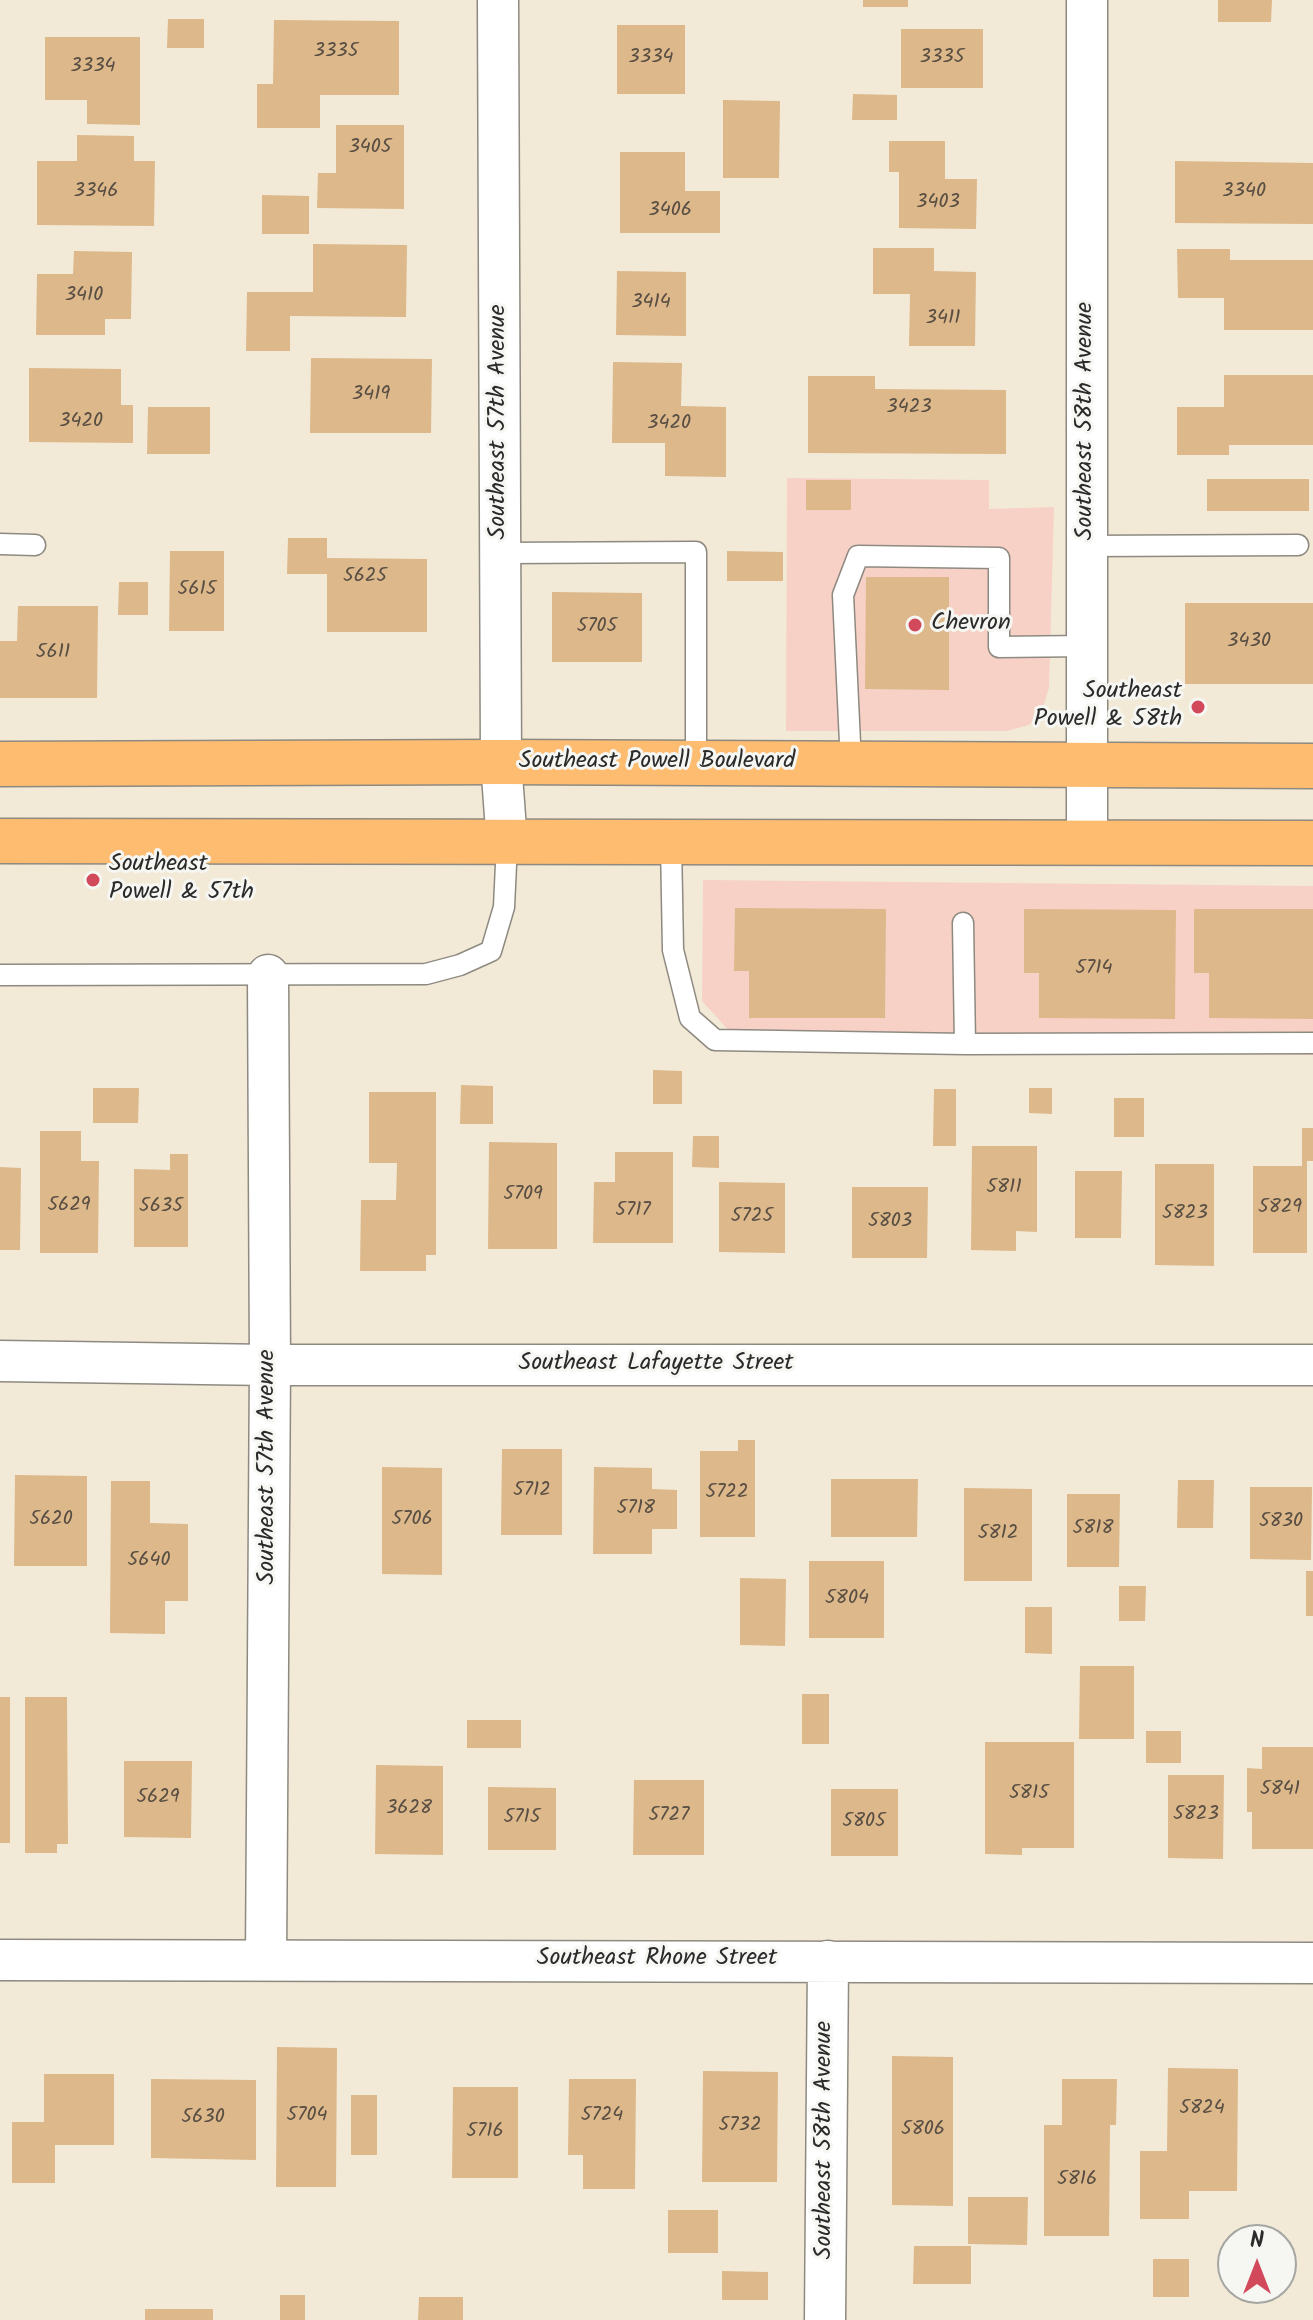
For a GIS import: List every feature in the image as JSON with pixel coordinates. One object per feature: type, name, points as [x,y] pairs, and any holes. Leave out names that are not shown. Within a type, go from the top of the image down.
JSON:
[{"type":"main road","name":"Southeast Powell Boulevard","points":[[0,764],[501,762],[1313,766]]},
{"type":"main road","points":[[0,841],[1313,843]]},
{"type":"street","name":"Southeast 57th Avenue","points":[[498,0],[501,762],[507,843]]},
{"type":"street","name":"Southeast 58th Avenue","points":[[1087,0],[1087,842]]},
{"type":"street","name":"Southeast 57th Avenue","points":[[266,1960],[270,1365],[268,975]]},
{"type":"street","name":"Southeast Lafayette Street","points":[[0,1361],[270,1365],[1313,1365]]},
{"type":"street","name":"Southeast Rhone Street","points":[[0,1960],[1313,1963]]},
{"type":"street","name":"Southeast 58th Avenue","points":[[825,2320],[828,1961]]},
{"type":"lane","points":[[0,544],[35,545]]},
{"type":"lane","points":[[1087,546],[1298,545]]},
{"type":"lane","points":[[500,553],[696,552],[696,763]]},
{"type":"lane","points":[[851,764],[843,595],[858,556],[999,558],[999,647],[1087,646]]},
{"type":"lane","points":[[0,975],[426,974],[460,965],[491,951],[504,907],[507,843]]},
{"type":"lane","points":[[671,843],[673,950],[690,1018],[715,1040],[965,1044],[1313,1043]]},
{"type":"lane","points":[[963,923],[965,1044]]},
{"type":"shaded area","points":[[787,478],[989,480],[989,509],[1054,507],[1049,688],[1042,710],[1029,725],[1007,731],[786,731]]},
{"type":"shaded area","points":[[703,880],[1313,886],[1313,1055],[1121,1050],[730,1032],[702,1001]]},
{"type":"building","points":[[863,0],[908,0],[908,7],[863,7]]},
{"type":"building","points":[[1218,0],[1272,0],[1271,22],[1218,22]]},
{"type":"building","points":[[168,19],[204,19],[204,48],[167,48]]},
{"type":"building","points":[[274,20],[399,21],[399,95],[320,95],[320,128],[257,128],[257,84],[273,84]]},
{"type":"building","points":[[617,25],[685,25],[685,94],[617,94]]},
{"type":"building","points":[[901,29],[983,29],[983,88],[901,88]]},
{"type":"building","points":[[45,37],[140,37],[140,125],[87,124],[87,100],[45,100]]},
{"type":"building","points":[[853,94],[897,95],[897,120],[852,120]]},
{"type":"building","points":[[723,100],[780,101],[779,178],[723,178]]},
{"type":"building","points":[[336,125],[404,125],[404,209],[317,208],[318,173],[336,173]]},
{"type":"building","points":[[77,135],[134,136],[134,161],[155,161],[154,226],[37,225],[37,161],[77,161]]},
{"type":"building","points":[[889,141],[945,141],[945,179],[977,179],[976,229],[899,228],[899,172],[889,172]]},
{"type":"building","points":[[620,152],[685,152],[685,191],[720,191],[720,233],[620,233]]},
{"type":"building","points":[[1175,161],[1313,163],[1313,224],[1175,223]]},
{"type":"building","points":[[262,195],[309,196],[309,234],[262,234]]},
{"type":"building","points":[[313,244],[407,245],[406,317],[290,316],[290,351],[246,351],[247,292],[313,292]]},
{"type":"building","points":[[873,248],[934,248],[934,271],[976,272],[975,346],[909,346],[910,294],[873,294]]},
{"type":"building","points":[[1177,249],[1230,249],[1230,260],[1313,260],[1313,330],[1224,330],[1224,298],[1178,298]]},
{"type":"building","points":[[74,251],[132,252],[131,319],[105,319],[105,335],[36,335],[37,274],[73,274]]},
{"type":"building","points":[[617,271],[686,272],[686,336],[616,335]]},
{"type":"building","points":[[311,358],[432,359],[431,433],[310,433]]},
{"type":"building","points":[[613,362],[682,363],[681,406],[726,407],[726,477],[665,476],[665,443],[612,443]]},
{"type":"building","points":[[29,368],[121,369],[121,405],[133,405],[133,443],[29,442]]},
{"type":"building","points":[[1224,375],[1313,375],[1313,445],[1229,445],[1229,455],[1177,455],[1177,407],[1224,407]]},
{"type":"building","points":[[808,376],[875,376],[875,389],[1006,390],[1006,454],[808,453]]},
{"type":"building","points":[[148,407],[210,407],[210,454],[147,454]]},
{"type":"building","points":[[1207,479],[1309,479],[1309,511],[1207,511]]},
{"type":"building","points":[[806,480],[851,480],[851,510],[806,510]]},
{"type":"building","points":[[288,538],[327,538],[327,558],[427,559],[427,632],[327,632],[327,574],[287,574]]},
{"type":"building","points":[[170,551],[224,551],[224,631],[169,631]]},
{"type":"building","points":[[727,551],[783,552],[783,581],[727,581]]},
{"type":"building","points":[[866,577],[949,577],[949,690],[865,689]]},
{"type":"building","points":[[119,582],[148,582],[148,615],[118,615]]},
{"type":"building","points":[[552,592],[642,593],[642,662],[552,662]]},
{"type":"building","points":[[1185,603],[1313,603],[1313,684],[1185,684]]},
{"type":"building","points":[[18,606],[98,606],[97,698],[0,698],[0,641],[17,641]]},
{"type":"building","points":[[735,908],[886,909],[885,1018],[749,1018],[749,971],[734,971]]},
{"type":"building","points":[[1024,909],[1176,910],[1175,1019],[1039,1018],[1039,973],[1024,973]]},
{"type":"building","points":[[1194,909],[1313,909],[1313,1019],[1209,1018],[1209,973],[1194,973]]},
{"type":"building","points":[[653,1070],[682,1071],[682,1104],[653,1104]]},
{"type":"building","points":[[461,1085],[493,1086],[493,1124],[460,1124]]},
{"type":"building","points":[[93,1088],[139,1088],[138,1123],[93,1123]]},
{"type":"building","points":[[1029,1088],[1052,1088],[1052,1114],[1029,1113]]},
{"type":"building","points":[[934,1089],[956,1089],[956,1146],[933,1146]]},
{"type":"building","points":[[369,1092],[436,1092],[436,1255],[426,1255],[426,1271],[360,1271],[361,1200],[396,1200],[397,1163],[369,1163]]},
{"type":"building","points":[[1114,1098],[1144,1098],[1144,1137],[1114,1137]]},
{"type":"building","points":[[1302,1128],[1313,1128],[1313,1161],[1307,1161],[1307,1253],[1253,1253],[1253,1166],[1302,1166]]},
{"type":"building","points":[[40,1131],[81,1131],[81,1161],[99,1161],[98,1253],[40,1253]]},
{"type":"building","points":[[693,1136],[719,1136],[719,1168],[692,1167]]},
{"type":"building","points":[[489,1142],[557,1143],[557,1249],[488,1249]]},
{"type":"building","points":[[972,1146],[1037,1146],[1037,1232],[1016,1231],[1016,1251],[971,1250]]},
{"type":"building","points":[[615,1152],[673,1152],[673,1243],[593,1243],[594,1182],[615,1182]]},
{"type":"building","points":[[170,1154],[188,1154],[188,1247],[134,1247],[134,1169],[170,1170]]},
{"type":"building","points":[[1155,1164],[1214,1164],[1214,1266],[1155,1265]]},
{"type":"building","points":[[0,1167],[21,1168],[20,1250],[0,1250]]},
{"type":"building","points":[[1075,1171],[1122,1171],[1121,1238],[1075,1238]]},
{"type":"building","points":[[719,1182],[785,1183],[785,1253],[719,1252]]},
{"type":"building","points":[[852,1187],[928,1187],[927,1258],[852,1258]]},
{"type":"building","points":[[738,1440],[755,1440],[755,1537],[700,1537],[700,1451],[738,1451]]},
{"type":"building","points":[[502,1449],[562,1449],[562,1535],[501,1535]]},
{"type":"building","points":[[382,1467],[442,1468],[442,1575],[382,1574]]},
{"type":"building","points":[[594,1467],[652,1468],[652,1489],[677,1490],[677,1529],[652,1529],[652,1554],[593,1554]]},
{"type":"building","points":[[15,1475],[87,1476],[87,1566],[14,1566]]},
{"type":"building","points":[[831,1479],[918,1479],[917,1537],[831,1537]]},
{"type":"building","points":[[1178,1480],[1214,1480],[1213,1528],[1177,1528]]},
{"type":"building","points":[[111,1481],[150,1481],[150,1523],[188,1524],[188,1601],[165,1601],[165,1634],[110,1633]]},
{"type":"building","points":[[1250,1487],[1312,1487],[1311,1560],[1250,1559]]},
{"type":"building","points":[[964,1488],[1032,1489],[1032,1581],[964,1581]]},
{"type":"building","points":[[1067,1494],[1120,1494],[1119,1567],[1067,1567]]},
{"type":"building","points":[[809,1561],[884,1561],[884,1638],[809,1638]]},
{"type":"building","points":[[1306,1571],[1313,1571],[1313,1616],[1306,1616]]},
{"type":"building","points":[[740,1578],[786,1579],[785,1646],[740,1645]]},
{"type":"building","points":[[1119,1586],[1146,1586],[1145,1621],[1119,1621]]},
{"type":"building","points":[[1025,1607],[1052,1607],[1052,1654],[1025,1653]]},
{"type":"building","points":[[1080,1666],[1134,1666],[1134,1739],[1079,1739]]},
{"type":"building","points":[[802,1694],[829,1694],[829,1744],[802,1744]]},
{"type":"building","points":[[0,1697],[10,1697],[10,1843],[0,1843]]},
{"type":"building","points":[[25,1697],[67,1697],[68,1844],[57,1844],[57,1853],[25,1853]]},
{"type":"building","points":[[467,1720],[521,1720],[521,1748],[467,1748]]},
{"type":"building","points":[[1146,1731],[1181,1731],[1181,1763],[1146,1763]]},
{"type":"building","points":[[985,1742],[1074,1742],[1074,1848],[1022,1848],[1022,1855],[985,1854]]},
{"type":"building","points":[[1262,1747],[1313,1747],[1313,1849],[1252,1849],[1252,1812],[1247,1812],[1247,1768],[1262,1769]]},
{"type":"building","points":[[124,1761],[192,1761],[191,1838],[124,1837]]},
{"type":"building","points":[[376,1765],[443,1766],[443,1855],[375,1854]]},
{"type":"building","points":[[1168,1775],[1224,1775],[1223,1859],[1168,1858]]},
{"type":"building","points":[[634,1780],[704,1780],[704,1855],[633,1855]]},
{"type":"building","points":[[488,1787],[556,1788],[556,1850],[488,1850]]},
{"type":"building","points":[[831,1789],[898,1789],[898,1856],[831,1856]]},
{"type":"building","points":[[277,2047],[337,2048],[336,2187],[276,2187]]},
{"type":"building","points":[[892,2056],[953,2057],[953,2206],[892,2205]]},
{"type":"building","points":[[1168,2068],[1238,2069],[1237,2191],[1189,2191],[1189,2219],[1140,2219],[1140,2151],[1167,2151]]},
{"type":"building","points":[[703,2071],[778,2072],[777,2182],[702,2182]]},
{"type":"building","points":[[44,2074],[114,2074],[114,2145],[55,2145],[55,2183],[12,2183],[12,2122],[44,2122]]},
{"type":"building","points":[[151,2079],[256,2080],[256,2160],[151,2158]]},
{"type":"building","points":[[569,2079],[636,2079],[635,2189],[583,2189],[583,2155],[568,2155]]},
{"type":"building","points":[[1062,2079],[1117,2079],[1116,2125],[1110,2125],[1109,2236],[1044,2236],[1044,2125],[1062,2125]]},
{"type":"building","points":[[453,2087],[518,2087],[518,2178],[452,2178]]},
{"type":"building","points":[[351,2095],[377,2095],[377,2155],[351,2155]]},
{"type":"building","points":[[968,2197],[1028,2197],[1027,2245],[968,2244]]},
{"type":"building","points":[[668,2210],[718,2210],[718,2253],[668,2253]]},
{"type":"building","points":[[914,2246],[971,2246],[971,2284],[913,2284]]},
{"type":"building","points":[[1153,2259],[1189,2259],[1189,2297],[1153,2297]]},
{"type":"building","points":[[722,2271],[768,2272],[768,2300],[722,2300]]},
{"type":"building","points":[[280,2295],[305,2295],[305,2320],[280,2320]]},
{"type":"building","points":[[419,2297],[463,2297],[463,2320],[418,2320]]},
{"type":"building","points":[[145,2309],[213,2309],[213,2320],[145,2320]]},
{"type":"place","name":"Chevron","points":[[915,625]]},
{"type":"place","name":"Southeast Powell & 58th","points":[[1198,707]]},
{"type":"place","name":"Southeast Powell & 57th","points":[[93,880]]}]
